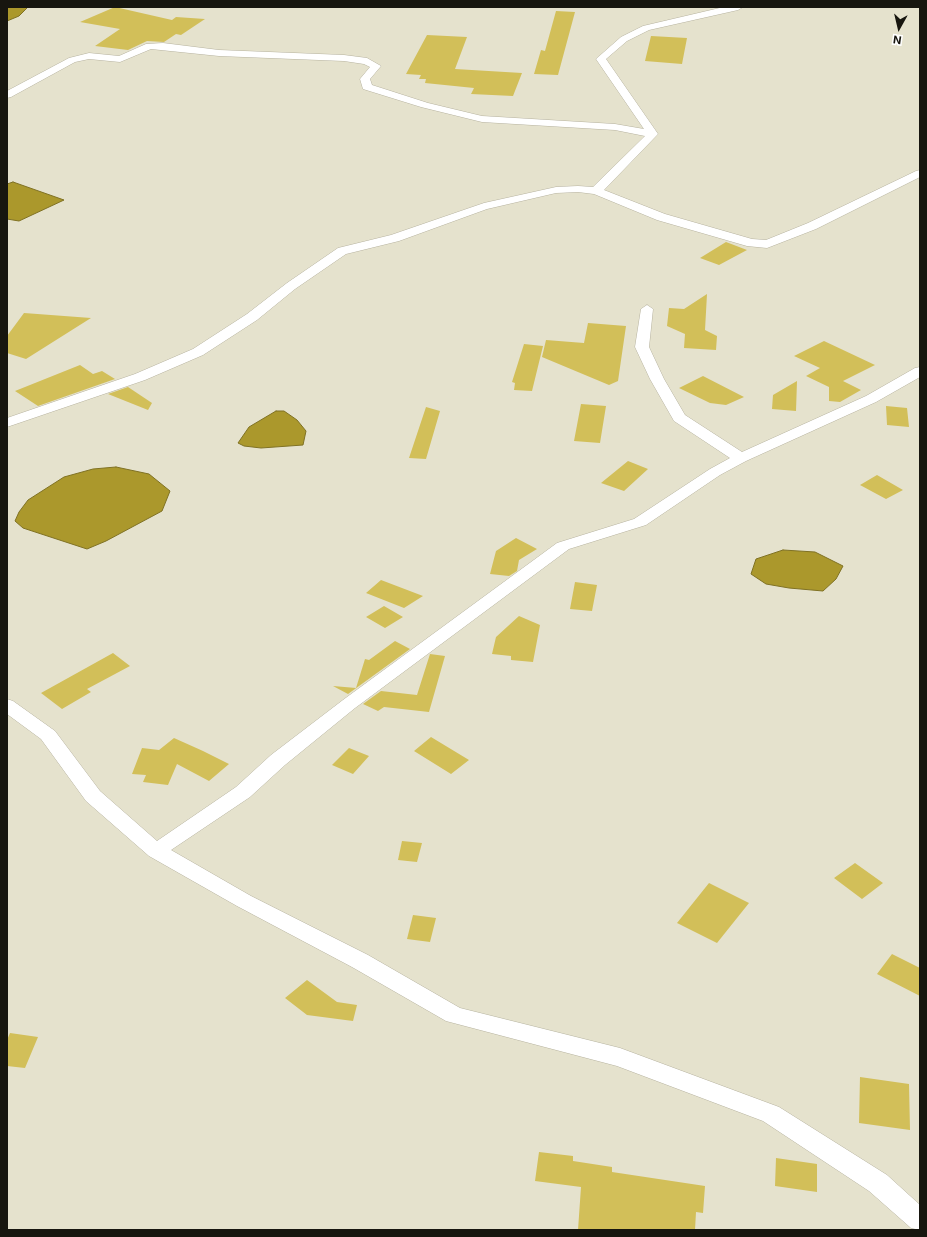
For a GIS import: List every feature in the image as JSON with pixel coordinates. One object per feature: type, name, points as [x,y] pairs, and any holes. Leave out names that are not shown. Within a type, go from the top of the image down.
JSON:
[{"type":"street","points":[[653,134],[601,59],[624,40],[646,28],[698,14],[738,7]]},
{"type":"street","points":[[7,95],[72,60],[89,56],[120,59],[149,46],[162,46],[219,53],[344,58],[367,62],[376,66],[365,79],[368,87],[426,105],[482,119],[615,127],[653,134]]},
{"type":"street","points":[[596,191],[653,134]]},
{"type":"street","points":[[7,423],[140,377],[198,352],[252,318],[291,286],[342,251],[395,238],[491,204],[556,190],[578,189],[596,191],[661,217],[751,243],[767,244],[812,226],[920,173]]},
{"type":"street","points":[[647,309],[642,347],[657,379],[679,418],[741,458]]},
{"type":"street","points":[[156,851],[242,792],[278,760],[349,704],[563,546],[640,522],[715,472],[741,458],[871,399],[920,371]]},
{"type":"street","points":[[7,705],[48,735],[93,796],[156,851],[244,901],[360,961],[454,1015],[620,1057],[771,1114],[878,1183],[920,1220]]},
{"type":"shaded area","points":[[7,7],[28,7],[19,16],[7,21]]},
{"type":"shaded area","points":[[13,182],[64,200],[19,221],[7,219],[7,184]]},
{"type":"shaded area","points":[[276,411],[284,411],[297,420],[306,431],[303,445],[261,448],[244,446],[238,443],[249,427]]},
{"type":"shaded area","points":[[116,467],[149,474],[170,491],[162,511],[106,541],[87,549],[23,528],[15,521],[19,512],[28,500],[64,477],[93,469]]},
{"type":"shaded area","points":[[783,550],[815,552],[843,566],[836,579],[823,591],[766,584],[751,574],[756,559]]},
{"type":"building","points":[[115,7],[172,20],[176,17],[205,19],[181,35],[176,34],[164,42],[147,41],[128,50],[95,46],[120,29],[80,22]]},
{"type":"building","points":[[556,11],[575,12],[558,75],[534,74],[541,50],[545,51]]},
{"type":"building","points":[[427,35],[467,37],[455,69],[522,73],[513,96],[471,94],[474,88],[425,83],[426,79],[419,79],[421,75],[406,74]]},
{"type":"building","points":[[651,36],[687,38],[682,64],[645,61]]},
{"type":"building","points":[[726,242],[747,250],[719,265],[700,258]]},
{"type":"building","points":[[707,294],[705,330],[717,336],[716,350],[684,348],[685,334],[667,326],[669,308],[684,309]]},
{"type":"building","points":[[24,313],[91,318],[26,359],[7,353],[7,336]]},
{"type":"building","points":[[588,323],[626,326],[618,381],[609,385],[542,357],[546,340],[584,343]]},
{"type":"building","points":[[824,341],[875,365],[843,381],[861,390],[840,402],[829,401],[829,387],[806,376],[820,368],[794,356]]},
{"type":"building","points":[[524,344],[543,346],[532,391],[514,390],[515,383],[512,382]]},
{"type":"building","points":[[80,365],[93,374],[102,371],[115,379],[38,406],[15,391]]},
{"type":"building","points":[[703,376],[744,397],[726,405],[710,403],[679,388]]},
{"type":"building","points":[[797,381],[796,411],[772,409],[773,395]]},
{"type":"building","points":[[128,387],[152,403],[148,410],[108,394]]},
{"type":"building","points":[[581,404],[606,406],[600,443],[574,441]]},
{"type":"building","points":[[886,406],[907,408],[909,427],[887,425]]},
{"type":"building","points":[[426,407],[440,411],[426,459],[409,458]]},
{"type":"building","points":[[628,461],[648,469],[624,491],[601,483]]},
{"type":"building","points":[[877,475],[903,490],[886,499],[860,485]]},
{"type":"building","points":[[516,538],[537,549],[519,560],[517,571],[509,576],[490,574],[496,551]]},
{"type":"building","points":[[381,580],[423,596],[404,608],[366,593]]},
{"type":"building","points":[[575,582],[597,585],[592,611],[570,609]]},
{"type":"building","points":[[384,606],[403,617],[385,628],[366,617]]},
{"type":"building","points":[[519,616],[540,625],[533,662],[511,660],[511,656],[492,654],[496,637]]},
{"type":"building","points":[[395,641],[410,649],[348,694],[333,686],[356,688],[365,659],[369,660]]},
{"type":"building","points":[[113,653],[130,666],[87,689],[91,692],[62,709],[41,693]]},
{"type":"building","points":[[430,654],[445,656],[429,712],[384,707],[378,711],[363,704],[381,691],[417,695]]},
{"type":"building","points":[[431,737],[469,760],[451,774],[414,751]]},
{"type":"building","points":[[174,738],[229,764],[209,781],[177,764],[168,785],[143,782],[146,775],[132,774],[142,748],[159,750]]},
{"type":"building","points":[[349,748],[369,756],[353,774],[332,765]]},
{"type":"building","points":[[402,841],[422,843],[417,862],[398,860]]},
{"type":"building","points":[[855,863],[883,883],[862,899],[834,878]]},
{"type":"building","points":[[709,883],[749,903],[717,943],[677,923]]},
{"type":"building","points":[[413,915],[436,918],[430,942],[407,939]]},
{"type":"building","points":[[892,954],[920,968],[920,996],[877,974]]},
{"type":"building","points":[[307,980],[337,1002],[357,1005],[353,1021],[307,1015],[285,998]]},
{"type":"building","points":[[10,1033],[38,1037],[25,1068],[7,1066],[7,1040]]},
{"type":"building","points":[[860,1077],[909,1084],[910,1130],[859,1123]]},
{"type":"building","points":[[539,1152],[573,1156],[573,1161],[612,1167],[612,1172],[705,1186],[703,1213],[696,1212],[695,1230],[578,1230],[581,1187],[535,1181]]},
{"type":"building","points":[[776,1158],[817,1164],[817,1192],[775,1186]]}]
